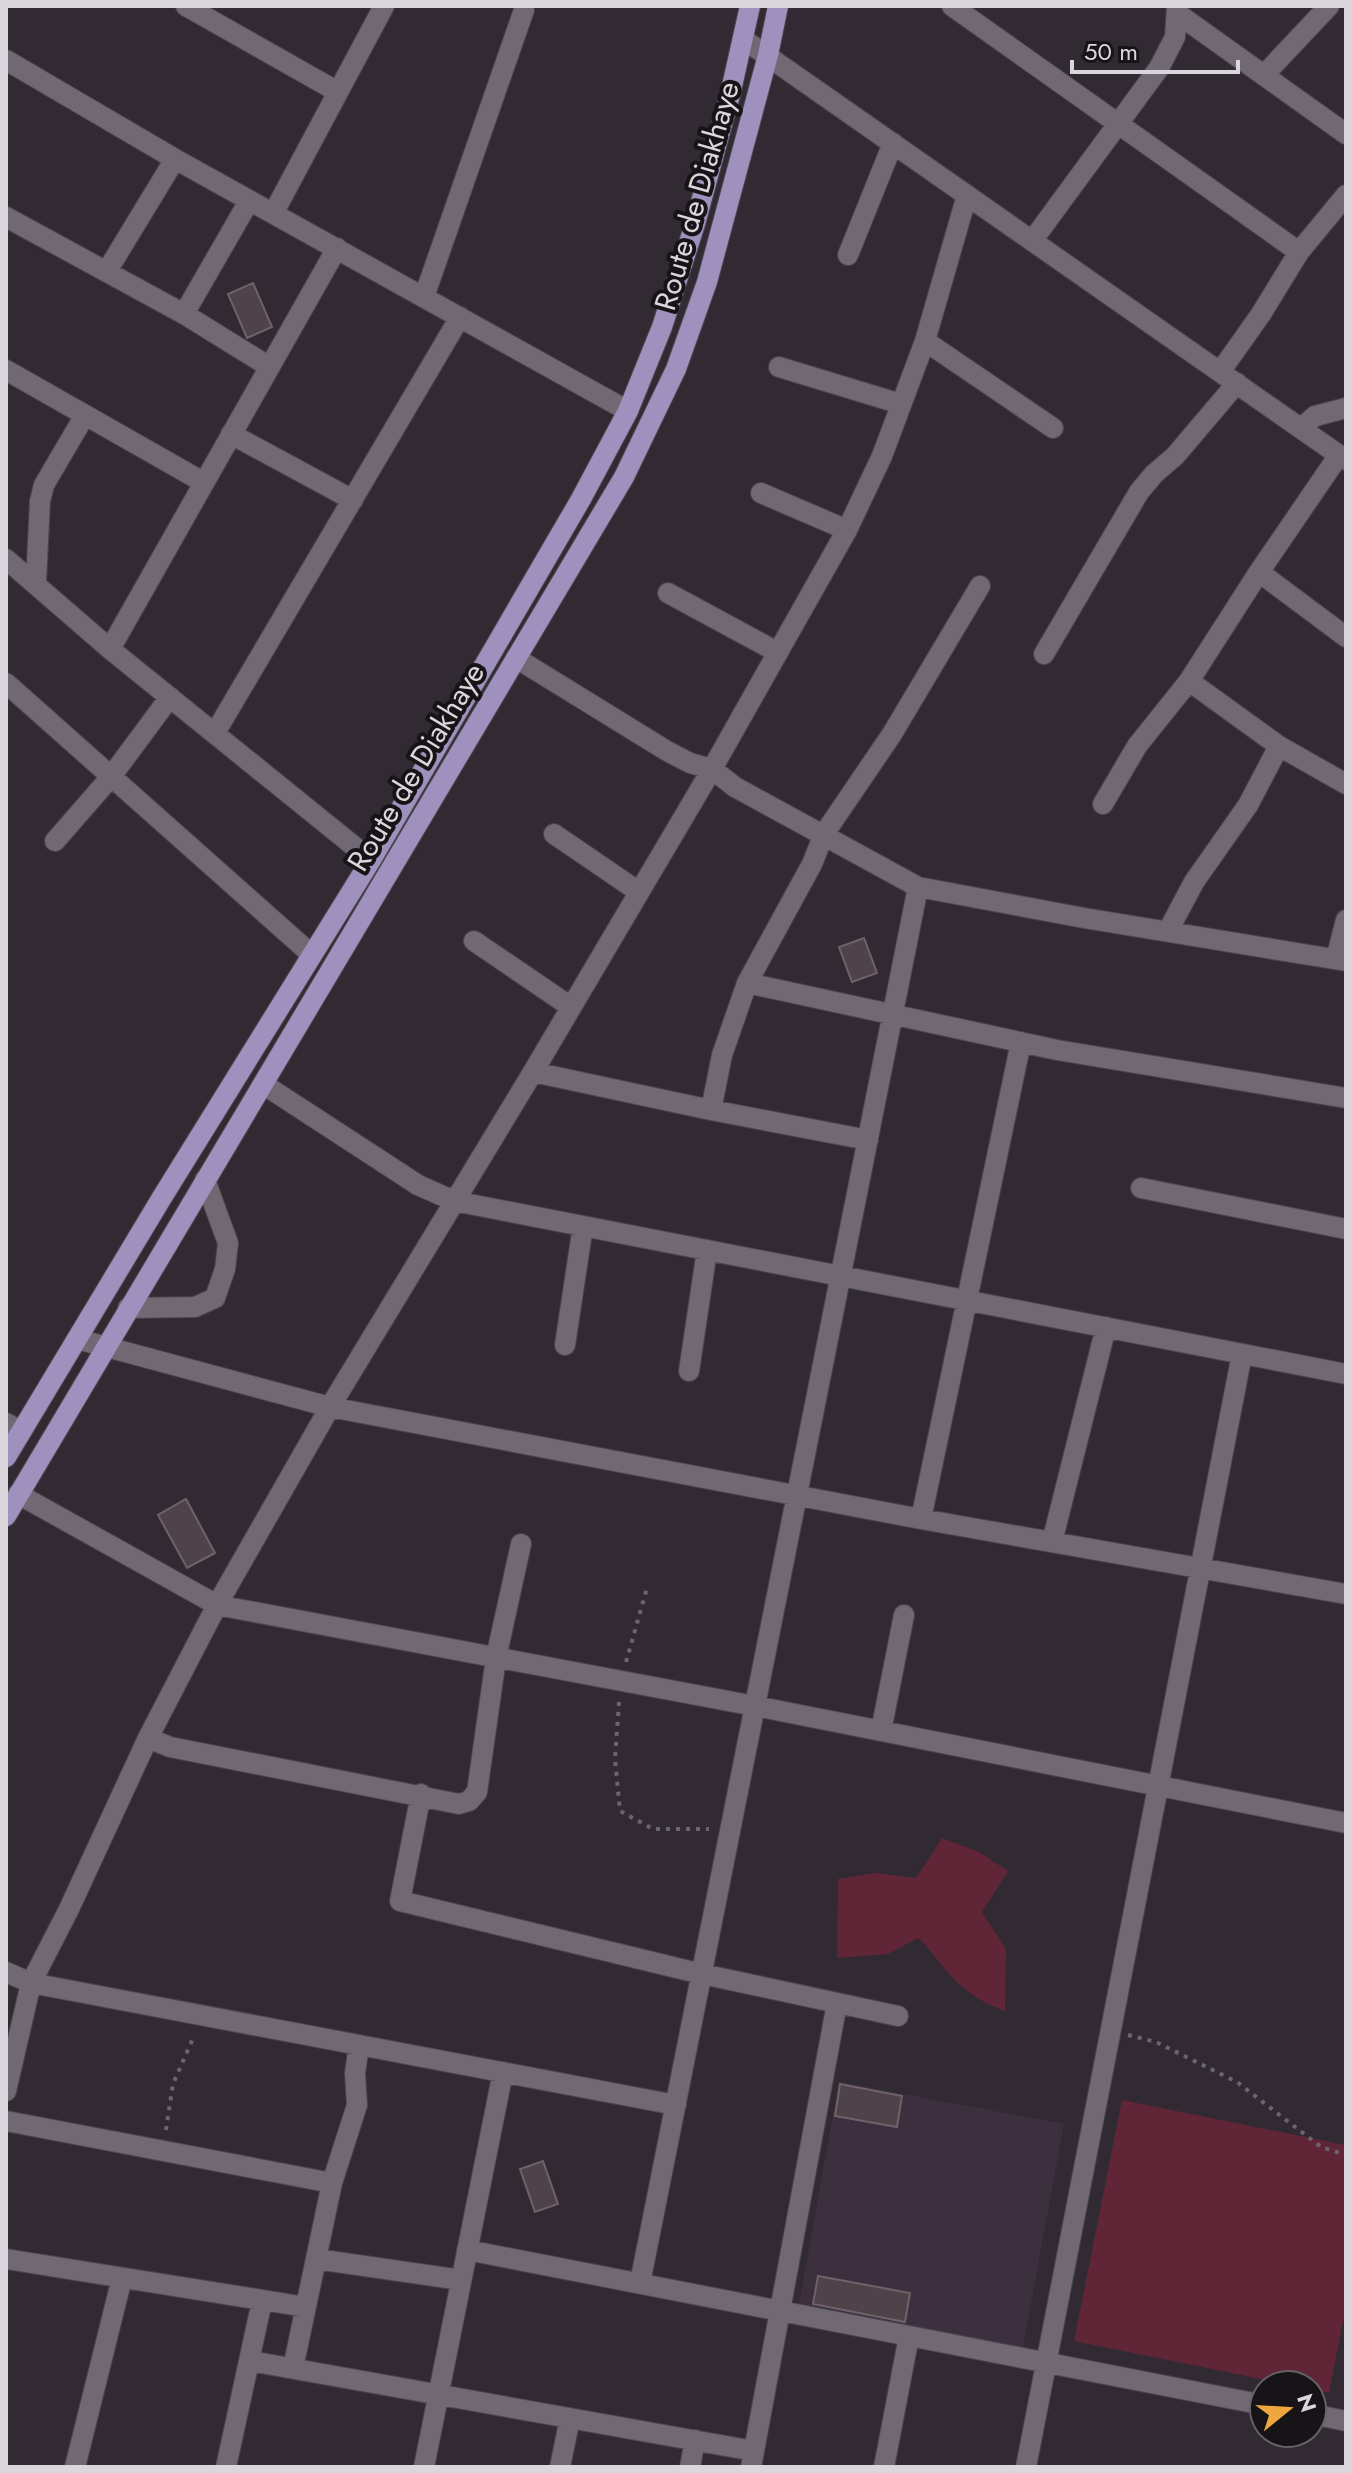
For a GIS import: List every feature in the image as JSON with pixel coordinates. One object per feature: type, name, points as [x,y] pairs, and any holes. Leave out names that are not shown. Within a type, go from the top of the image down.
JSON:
[{"type":"main road","name":"Route de Diakhaye","points":[[6,1457],[14,1427],[77,1339],[371,860],[581,499],[628,411],[662,327],[695,224],[750,6]]},
{"type":"main road","name":"Route de Diakhaye","points":[[6,1516],[624,477],[676,369],[707,282],[768,55],[778,6]]},
{"type":"street","points":[[186,6],[338,92]]},
{"type":"street","points":[[221,25],[232,6]]},
{"type":"street","points":[[274,212],[384,6]]},
{"type":"street","points":[[952,6],[1299,252]]},
{"type":"street","points":[[1264,75],[1329,6]]},
{"type":"street","points":[[424,297],[524,10]]},
{"type":"street","points":[[1032,241],[1159,68],[1175,37],[1177,10]]},
{"type":"street","points":[[1177,10],[1346,134]]},
{"type":"street","points":[[743,39],[1343,458],[1259,572],[1189,681],[1137,746],[1103,804]]},
{"type":"street","points":[[6,60],[249,201],[274,212],[628,411]]},
{"type":"street","points":[[848,255],[893,143]]},
{"type":"street","points":[[107,271],[175,159]]},
{"type":"street","points":[[6,2091],[31,1983],[69,1909],[148,1738],[217,1605],[330,1407],[712,769],[847,530],[882,456],[925,341],[967,195]]},
{"type":"street","points":[[1044,654],[1139,492],[1175,456],[1229,378],[1261,314],[1299,252],[1346,195]]},
{"type":"street","points":[[184,314],[249,201]]},
{"type":"street","points":[[6,217],[184,314],[268,366]]},
{"type":"street","points":[[110,649],[337,248]]},
{"type":"street","points":[[215,733],[460,317]]},
{"type":"street","points":[[925,341],[1053,428]]},
{"type":"street","points":[[779,367],[901,404]]},
{"type":"street","points":[[6,370],[203,482]]},
{"type":"street","points":[[1301,428],[1315,416],[1346,408]]},
{"type":"street","points":[[36,583],[40,501],[44,485],[85,415]]},
{"type":"street","points":[[231,434],[353,500]]},
{"type":"street","points":[[761,493],[847,530]]},
{"type":"street","points":[[6,559],[110,649],[371,860]]},
{"type":"street","points":[[1259,572],[1346,637]]},
{"type":"street","points":[[711,1110],[722,1055],[747,983],[812,864],[824,834],[892,734],[951,630],[980,586]]},
{"type":"street","points":[[668,593],[777,652]]},
{"type":"street","points":[[516,658],[667,751],[690,763],[712,769],[735,787],[918,887],[1341,960],[1346,920]]},
{"type":"street","points":[[1189,681],[1279,746],[1346,784]]},
{"type":"street","points":[[6,683],[311,954]]},
{"type":"street","points":[[55,841],[110,778],[170,697]]},
{"type":"street","points":[[1168,931],[1194,882],[1248,805],[1279,746]]},
{"type":"street","points":[[554,834],[639,892]]},
{"type":"street","points":[[640,2283],[918,887]]},
{"type":"street","points":[[474,941],[571,1007]]},
{"type":"street","points":[[747,983],[1021,1042],[1346,1098]]},
{"type":"street","points":[[921,1519],[1021,1042]]},
{"type":"street","points":[[533,1072],[868,1140]]},
{"type":"street","points":[[263,1084],[418,1185],[454,1201],[1346,1374]]},
{"type":"street","points":[[128,1308],[195,1307],[215,1298],[225,1269],[228,1243],[205,1180]]},
{"type":"street","points":[[1141,1188],[1346,1229]]},
{"type":"street","points":[[565,1345],[583,1226]]},
{"type":"street","points":[[689,1371],[707,1250]]},
{"type":"street","points":[[1052,1542],[1106,1327]]},
{"type":"street","points":[[77,1339],[330,1407],[921,1519],[1346,1594]]},
{"type":"street","points":[[1026,2467],[1242,1354]]},
{"type":"street","points":[[18,1494],[217,1605],[755,1706],[1346,1823]]},
{"type":"street","points":[[148,1738],[170,1747],[421,1794],[459,1804],[469,1801],[477,1792],[496,1658],[521,1544]]},
{"type":"street","points":[[881,1731],[904,1615]]},
{"type":"street","points":[[421,1794],[400,1901],[702,1974],[898,2016]]},
{"type":"street","points":[[6,1972],[31,1983],[676,2105]]},
{"type":"street","points":[[250,2361],[695,2440],[752,2459],[837,2003]]},
{"type":"street","points":[[293,2368],[332,2183],[357,2105],[355,2073],[359,2045]]},
{"type":"street","points":[[424,2467],[503,2072]]},
{"type":"street","points":[[6,2121],[332,2183]]},
{"type":"street","points":[[467,2250],[1248,2402]]},
{"type":"street","points":[[6,2259],[306,2307]]},
{"type":"street","points":[[316,2259],[461,2280]]},
{"type":"street","points":[[75,2467],[122,2278]]},
{"type":"street","points":[[226,2467],[262,2301]]},
{"type":"street","points":[[884,2467],[909,2336]]},
{"type":"street","points":[[560,2467],[570,2418]]},
{"type":"street","points":[[690,2467],[695,2440]]},
{"type":"path","points":[[647,1588],[621,1681],[615,1759],[620,1811],[653,1829],[711,1829],[730,1833]]},
{"type":"path","points":[[163,2149],[173,2084],[203,2015]]},
{"type":"path","points":[[1110,2031],[1156,2042],[1237,2082],[1321,2147],[1346,2155]]},
{"type":"shaded area","points":[[942,1838],[979,1852],[1008,1871],[982,1912],[1006,1949],[1005,2011],[979,1999],[961,1986],[918,1938],[888,1954],[837,1958],[838,1879],[875,1873],[916,1878]]},
{"type":"shaded area","points":[[839,2082],[1064,2124],[1022,2352],[798,2310]]},
{"type":"shaded area","points":[[1122,2100],[1346,2145],[1346,2305],[1329,2393],[1328,2369],[1248,2369],[1248,2376],[1074,2341]]},
{"type":"building","points":[[253,283],[272,327],[247,338],[228,294]]},
{"type":"building","points":[[864,938],[877,973],[852,982],[839,947]]},
{"type":"building","points":[[186,1499],[215,1553],[187,1568],[158,1515]]},
{"type":"building","points":[[840,2084],[902,2096],[897,2127],[835,2116]]},
{"type":"building","points":[[543,2161],[558,2204],[535,2212],[520,2169]]},
{"type":"building","points":[[818,2276],[910,2293],[905,2322],[813,2304]]}]
